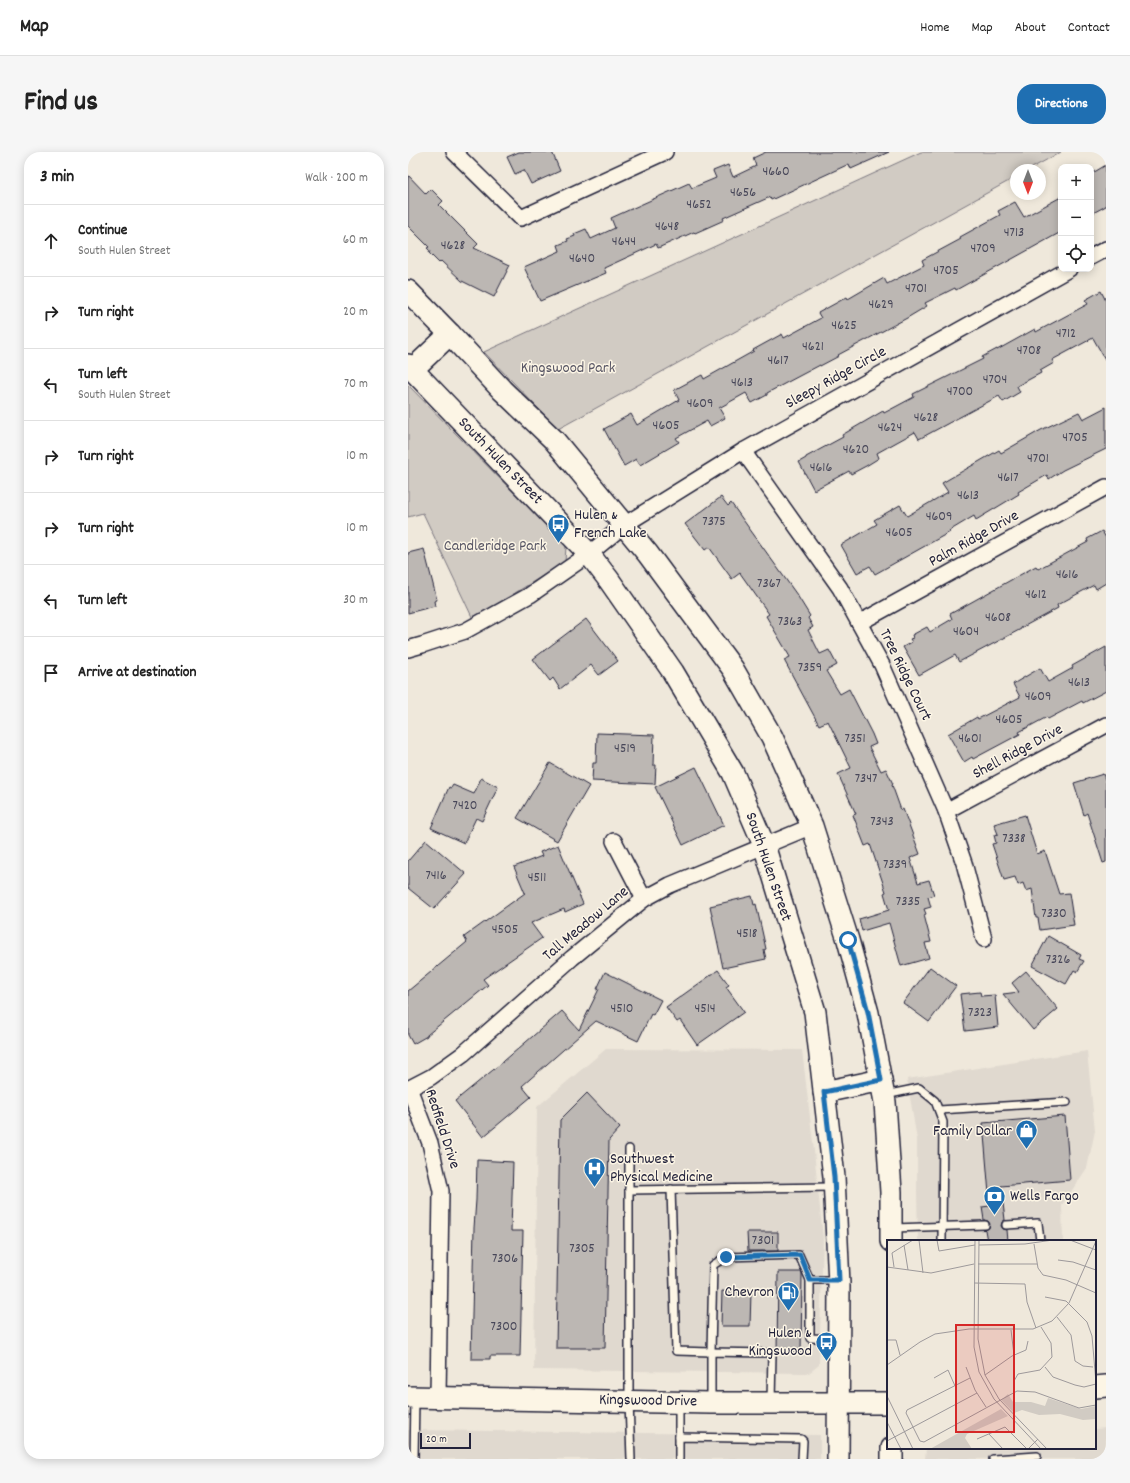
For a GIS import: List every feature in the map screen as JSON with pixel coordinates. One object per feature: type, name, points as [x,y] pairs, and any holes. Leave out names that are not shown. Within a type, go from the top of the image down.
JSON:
[{"type":"main road","points":[[408,291],[502,390],[554,440],[648,554],[733,670],[772,737],[812,826],[848,940],[868,1012],[882,1088],[891,1192],[891,1234]]},
{"type":"main road","points":[[410,368],[450,334]]},
{"type":"main road","name":"South Hulen Street","points":[[410,368],[588,554],[609,580],[677,679],[733,773],[764,845],[815,1012],[834,1187],[839,1280],[838,1459]]},
{"type":"main road","points":[[824,1092],[882,1088]]},
{"type":"main road","points":[[1096,1387],[1106,1386]]},
{"type":"main road","name":"Kingswood Drive","points":[[412,1397],[711,1403],[887,1403]]},
{"type":"street","points":[[454,152],[521,218],[665,152]]},
{"type":"street","points":[[1094,255],[1106,249]]},
{"type":"street","name":"Sleepy Ridge Circle","points":[[408,649],[422,646],[465,631],[530,596],[588,554],[624,525],[743,451],[1064,272]]},
{"type":"street","name":"Tree Ridge Court","points":[[743,451],[840,588],[882,665],[946,811],[964,863],[984,939]]},
{"type":"street","name":"Palm Ridge Drive","points":[[859,623],[1106,487]]},
{"type":"street","name":"Shell Ridge Drive","points":[[946,811],[1106,725]]},
{"type":"street","name":"Tall Meadow Lane","points":[[409,1088],[431,1078],[463,1054],[572,958],[644,899],[670,885],[812,826]]},
{"type":"street","points":[[614,841],[644,899]]},
{"type":"street","name":"Redfield Drive","points":[[409,1088],[430,1143],[441,1191],[438,1397]]},
{"type":"lane","points":[[882,1088],[919,1088],[935,1102],[943,1122],[942,1240]]},
{"type":"lane","points":[[938,1110],[1067,1102]]},
{"type":"lane","points":[[629,1149],[629,1401],[631,1459]]},
{"type":"lane","points":[[629,1190],[834,1187]]},
{"type":"lane","points":[[671,1189],[676,1351],[772,1353],[771,1402]]},
{"type":"lane","points":[[1006,1225],[1038,1224],[1040,1240]]},
{"type":"lane","points":[[891,1234],[941,1226],[985,1225]]},
{"type":"lane","points":[[711,1403],[713,1265],[726,1257],[800,1255],[810,1280],[810,1338],[839,1339]]},
{"type":"lane","points":[[810,1280],[839,1280]]},
{"type":"lane","points":[[412,1397],[414,1459]]},
{"type":"lane","points":[[679,1402],[679,1459]]},
{"type":"lane","points":[[679,1437],[801,1440],[803,1441],[802,1459]]},
{"type":"lane","points":[[992,1459],[1037,1458]]},
{"type":"shaded area","points":[[606,1049],[802,1050],[823,1238],[819,1365],[809,1373],[534,1370],[537,1107]]},
{"type":"shaded area","points":[[1087,1051],[1095,1131],[1087,1168],[1062,1205],[1063,1240],[918,1240],[917,1140],[907,1079]]},
{"type":"shaded area","points":[[1106,1428],[1106,1459],[925,1459],[926,1449],[1096,1449],[1096,1429]]},
{"type":"shaded area","points":[[408,1430],[820,1435],[820,1459],[408,1459]]},
{"type":"green space","name":"Kingswood Park","points":[[921,152],[1061,152],[1039,164],[1010,164],[1010,180],[558,429],[484,352]]},
{"type":"green space","name":"Candleridge Park","points":[[408,385],[566,546],[565,562],[473,619],[423,513],[408,517]]},
{"type":"building","points":[[519,152],[552,152],[560,171],[531,184],[524,170],[515,174],[507,157]]},
{"type":"building","points":[[766,152],[889,152],[851,169],[849,164],[771,200],[770,197],[723,218],[724,220],[722,221],[658,248],[656,244],[604,268],[606,273],[540,301],[524,267],[560,251],[558,245],[568,241],[567,239],[575,236],[574,234],[586,229],[591,239],[615,228],[611,218],[689,183],[692,188],[716,178],[713,171],[728,165],[733,177],[756,166],[753,158]]},
{"type":"building","points":[[1106,165],[1106,206],[1094,212],[1094,200],[1094,172]]},
{"type":"building","points":[[408,175],[426,194],[431,189],[443,201],[439,205],[478,244],[474,248],[510,265],[494,297],[462,281],[441,261],[439,263],[429,253],[430,251],[427,248],[429,247],[408,226]]},
{"type":"building","points":[[1058,199],[1058,234],[956,290],[955,288],[925,303],[927,306],[907,318],[838,355],[839,356],[767,393],[767,395],[752,403],[746,393],[719,408],[725,418],[710,426],[707,421],[676,438],[679,442],[640,465],[636,459],[624,466],[604,429],[631,414],[637,425],[679,400],[674,390],[702,375],[704,379],[782,334],[784,338],[821,318],[818,313],[847,297],[848,299],[884,278],[887,284],[924,265],[922,260],[961,239],[960,237],[1000,215],[998,211],[1015,202],[1024,217]]},
{"type":"building","points":[[1101,291],[1106,301],[1106,361],[1093,338],[1052,360],[1054,363],[1040,371],[1041,373],[1017,386],[1020,392],[1003,402],[999,396],[919,439],[915,432],[877,453],[879,458],[866,466],[851,474],[849,471],[814,490],[799,462],[806,457],[843,437],[842,435],[883,411],[884,413],[914,397],[913,394],[983,359],[982,357],[1035,329],[1036,332],[1088,304],[1085,300]]},
{"type":"building","points":[[1106,407],[1106,449],[1063,470],[1049,479],[1047,475],[976,520],[974,516],[949,531],[950,532],[875,574],[870,566],[857,573],[841,545],[877,524],[874,520],[900,505],[907,516],[948,492],[942,483],[999,450],[1001,453],[1041,430],[1079,412],[1083,419]]},
{"type":"building","points":[[721,497],[728,506],[731,503],[797,595],[810,616],[808,618],[813,627],[808,630],[820,654],[829,650],[837,665],[826,671],[840,694],[849,689],[872,734],[876,744],[869,747],[881,771],[886,769],[893,784],[892,785],[901,810],[903,809],[920,854],[910,858],[918,883],[929,880],[934,895],[928,897],[931,907],[924,909],[926,914],[924,915],[931,942],[925,943],[929,958],[901,966],[889,923],[862,931],[859,919],[889,910],[884,893],[886,892],[870,844],[865,846],[853,815],[856,814],[838,774],[851,768],[828,721],[819,725],[784,660],[790,657],[766,616],[769,614],[740,573],[732,579],[709,547],[705,550],[685,524]]},
{"type":"building","points":[[1102,531],[1106,538],[1106,583],[1096,589],[1094,585],[1057,605],[1058,608],[959,662],[955,655],[919,675],[903,647],[912,642],[910,639],[913,638],[912,635],[927,627],[930,632],[952,619],[950,614],[1036,566],[1038,569],[1088,542],[1087,539]]},
{"type":"building","points":[[424,549],[437,600],[434,601],[435,606],[408,613],[408,553]]},
{"type":"building","points":[[586,619],[618,661],[599,675],[591,665],[560,689],[553,678],[550,681],[533,659]]},
{"type":"building","points":[[1106,647],[1106,691],[1083,703],[1082,701],[1048,719],[1047,717],[1019,732],[1020,734],[973,759],[972,757],[964,762],[948,734],[977,717],[978,719],[1020,697],[1013,684],[1040,668],[1048,682],[1073,668],[1072,666]]},
{"type":"building","points":[[597,733],[654,735],[653,765],[656,765],[655,784],[592,781],[593,763],[596,763]]},
{"type":"building","points":[[550,763],[589,786],[557,841],[517,818]]},
{"type":"building","points":[[696,767],[724,825],[683,845],[655,787]]},
{"type":"building","points":[[1103,774],[1106,782],[1106,862],[1103,863],[1087,813],[1084,815],[1074,783]]},
{"type":"building","points":[[481,778],[498,787],[482,821],[476,818],[464,843],[431,828],[449,787],[451,788],[453,785],[474,794]]},
{"type":"building","points":[[1025,815],[1037,854],[1045,851],[1059,894],[1069,893],[1074,925],[1040,930],[1038,918],[1036,918],[1032,889],[1026,891],[1023,883],[1018,885],[1015,877],[1004,880],[992,844],[996,843],[994,835],[998,834],[994,824]]},
{"type":"building","points":[[426,840],[466,874],[434,909],[408,888],[408,861]]},
{"type":"building","points":[[558,845],[583,904],[565,912],[564,909],[531,923],[542,938],[483,979],[488,985],[427,1036],[413,1044],[408,1035],[408,991],[467,942],[464,937],[525,893],[514,867],[542,856],[540,852]]},
{"type":"building","points":[[752,896],[754,905],[756,904],[766,949],[764,950],[766,959],[723,968],[710,906]]},
{"type":"building","points":[[1048,936],[1081,955],[1079,959],[1084,961],[1077,972],[1074,970],[1066,984],[1032,966]]},
{"type":"building","points":[[930,967],[956,986],[929,1022],[903,1003]]},
{"type":"building","points":[[718,970],[729,985],[726,987],[744,1012],[697,1045],[680,1020],[677,1022],[666,1007]]},
{"type":"building","points":[[1026,971],[1058,1009],[1033,1030],[1003,994],[1019,992],[1012,983]]},
{"type":"building","points":[[605,972],[661,1000],[653,1015],[651,1014],[638,1041],[596,1021],[522,1086],[531,1097],[483,1137],[455,1101],[562,1011],[579,1030],[599,989],[597,989]]},
{"type":"building","points":[[980,992],[981,996],[995,995],[998,1027],[965,1031],[960,994]]},
{"type":"building","points":[[587,1093],[620,1128],[609,1140],[605,1348],[556,1348],[560,1120]]},
{"type":"building","name":"Family Dollar","points":[[1065,1116],[1070,1180],[1001,1186],[1005,1220],[1002,1222],[1001,1226],[1003,1229],[1007,1230],[1008,1240],[987,1240],[985,1230],[989,1228],[990,1224],[988,1221],[984,1220],[982,1207],[990,1206],[983,1123]]},
{"type":"building","points":[[477,1160],[513,1162],[511,1231],[523,1231],[520,1356],[490,1356],[490,1359],[471,1359]]},
{"type":"building","points":[[747,1232],[778,1232],[778,1251],[748,1251]]},
{"type":"building","name":"Chevron","points":[[778,1272],[802,1273],[801,1352],[777,1352]]},
{"type":"building","points":[[722,1291],[751,1292],[750,1326],[721,1326]]},
{"type":"place","name":"Hulen & French Lake","points":[[559,544]]},
{"type":"place","name":"Family Dollar","points":[[1027,1150]]},
{"type":"place","name":"Southwest Physical Medicine","points":[[595,1188]]},
{"type":"place","name":"Wells Fargo","points":[[994,1216]]},
{"type":"place","name":"Chevron","points":[[789,1312]]},
{"type":"place","name":"Hulen & Kingswood","points":[[827,1362]]},
{"type":"route","points":[[726,1257],[800,1255],[810,1280],[839,1280],[834,1177],[824,1092],[881,1080],[868,1012],[848,940]]}]
